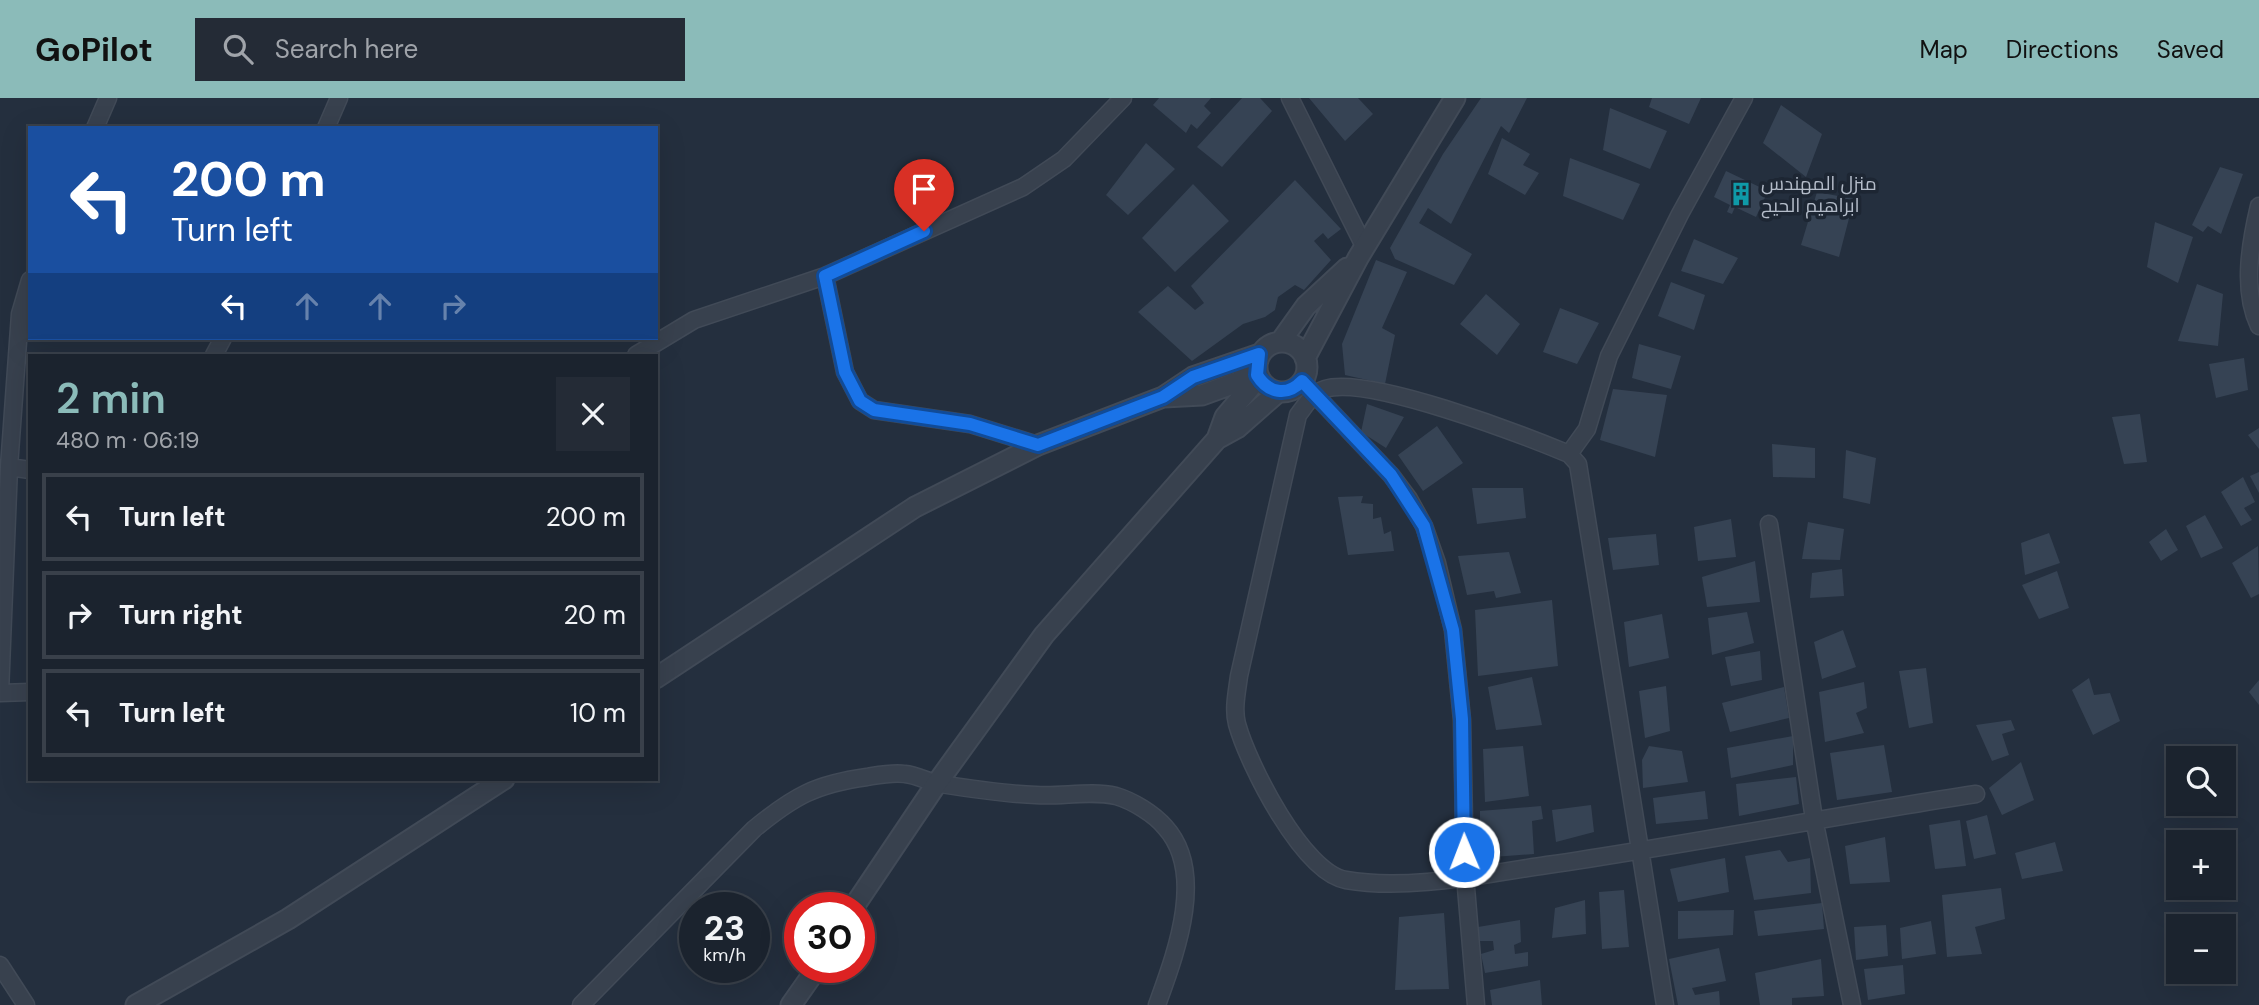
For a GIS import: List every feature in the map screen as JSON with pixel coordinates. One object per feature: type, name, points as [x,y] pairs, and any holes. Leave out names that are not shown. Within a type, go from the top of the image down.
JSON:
[{"type":"street","points":[[96,126],[108,98]]},
{"type":"street","points":[[327,126],[339,98]]},
{"type":"street","points":[[638,354],[694,320],[825,276],[1041,176],[1064,159],[1123,98]]},
{"type":"street","points":[[1290,98],[1361,253]]},
{"type":"street","points":[[1306,358],[1361,253],[1455,98]]},
{"type":"street","points":[[1569,454],[1587,429],[1615,344],[1680,214],[1744,98]]},
{"type":"street","points":[[2259,206],[2250,255],[2250,282],[2251,309],[2259,326]]},
{"type":"street","points":[[658,677],[915,508],[1038,445],[1163,397],[1193,377],[1259,354],[1266,346],[1281,341],[1306,306],[1361,253]]},
{"type":"street","points":[[825,276],[845,372],[860,401],[874,410],[970,424],[1038,445]]},
{"type":"street","points":[[28,287],[20,314],[9,467],[0,693],[28,692]]},
{"type":"street","points":[[1281,341],[1296,346],[1306,358],[1309,388],[1298,415],[1239,676],[1237,721],[1260,775],[1293,837],[1321,870],[1344,880],[1396,883],[1465,877],[1642,851],[1814,819],[1976,794]]},
{"type":"street","points":[[1217,439],[1225,417],[1258,376],[1259,354]]},
{"type":"street","points":[[1163,397],[1202,395],[1258,376]]},
{"type":"street","points":[[1258,376],[1267,387],[1278,392],[1344,387],[1384,393],[1499,426],[1569,454],[1578,464],[1665,1005]]},
{"type":"street","points":[[1309,388],[1409,499],[1424,526],[1437,563],[1453,630],[1462,719],[1465,877],[1476,1005]]},
{"type":"street","points":[[863,892],[937,783],[1044,635],[1217,439],[1237,428],[1278,392]]},
{"type":"street","points":[[9,467],[28,470]]},
{"type":"street","points":[[1769,524],[1814,819],[1852,1005]]},
{"type":"street","points":[[581,1005],[754,829],[801,793],[889,774],[906,774],[937,783],[1036,795],[1116,796],[1145,810],[1166,828],[1180,851],[1186,875],[1184,902],[1171,964],[1157,1005]]},
{"type":"street","points":[[136,1005],[288,919],[500,781]]},
{"type":"street","points":[[0,965],[26,1005]]},
{"type":"street","points":[[791,1005],[806,983]]},
{"type":"building","points":[[1159,98],[1211,98],[1204,106],[1211,113],[1197,129],[1191,124],[1186,133],[1153,105]]},
{"type":"building","points":[[1242,98],[1260,98],[1272,111],[1222,167],[1197,147]]},
{"type":"building","points":[[1309,98],[1358,98],[1373,114],[1345,141]]},
{"type":"building","points":[[1481,98],[1527,98],[1509,133],[1501,126],[1451,224],[1428,208],[1419,223],[1472,254],[1454,285],[1395,259],[1390,248],[1443,154]]},
{"type":"building","points":[[1652,98],[1701,98],[1689,124],[1649,107]]},
{"type":"building","points":[[1781,105],[1822,134],[1806,177],[1763,143]]},
{"type":"building","points":[[1610,108],[1667,131],[1650,169],[1603,150]]},
{"type":"building","points":[[1502,138],[1530,154],[1523,165],[1539,173],[1525,195],[1488,174]]},
{"type":"building","points":[[1146,143],[1175,169],[1128,215],[1106,195]]},
{"type":"building","points":[[1570,158],[1640,184],[1623,220],[1563,196]]},
{"type":"building","points":[[2220,167],[2243,174],[2221,234],[2208,226],[2203,232],[2192,225]]},
{"type":"building","name":"منزل المهندس ابراهيم الحيح","points":[[1726,171],[1768,191],[1756,217],[1735,207],[1732,214],[1727,212],[1730,205],[1714,197]]},
{"type":"building","points":[[1295,180],[1341,229],[1328,239],[1323,233],[1314,241],[1331,260],[1304,290],[1295,285],[1278,297],[1275,310],[1265,317],[1243,324],[1192,361],[1138,312],[1168,286],[1195,310],[1204,303],[1191,286]]},
{"type":"building","points":[[1193,184],[1229,221],[1175,272],[1142,238]]},
{"type":"building","points":[[1817,192],[1854,199],[1839,257],[1801,245]]},
{"type":"building","points":[[2155,222],[2193,237],[2178,283],[2147,267]]},
{"type":"building","points":[[1694,239],[1738,258],[1723,284],[1681,271]]},
{"type":"building","points":[[1376,260],[1407,272],[1382,328],[1395,335],[1385,384],[1345,375],[1342,344]]},
{"type":"building","points":[[1671,282],[1705,295],[1694,330],[1658,316]]},
{"type":"building","points":[[2197,284],[2223,294],[2218,346],[2178,341]]},
{"type":"building","points":[[1486,294],[1520,324],[1497,355],[1460,324]]},
{"type":"building","points":[[1560,308],[1599,323],[1577,364],[1543,352]]},
{"type":"building","points":[[1639,344],[1681,356],[1671,389],[1632,378]]},
{"type":"building","points":[[2244,358],[2248,390],[2216,398],[2209,364]]},
{"type":"building","points":[[1613,389],[1667,395],[1655,457],[1600,440]]},
{"type":"building","points":[[1367,404],[1404,417],[1386,448],[1361,432]]},
{"type":"building","points":[[2140,414],[2147,462],[2124,464],[2112,417]]},
{"type":"building","points":[[1437,426],[1463,463],[1423,491],[1398,455]]},
{"type":"building","points":[[2259,428],[2259,449],[2248,435]]},
{"type":"building","points":[[1772,444],[1815,448],[1815,478],[1773,477]]},
{"type":"building","points":[[1846,450],[1876,458],[1870,504],[1843,498]]},
{"type":"building","points":[[2259,472],[2259,493],[2250,476]]},
{"type":"building","points":[[2243,477],[2255,502],[2244,508],[2252,520],[2241,526],[2221,492]]},
{"type":"building","points":[[1472,488],[1523,488],[1526,518],[1477,524]]},
{"type":"building","points":[[1363,496],[1361,503],[1373,504],[1373,519],[1381,517],[1384,534],[1391,531],[1394,551],[1348,555],[1338,497]]},
{"type":"building","points":[[2205,515],[2223,548],[2201,558],[2186,526]]},
{"type":"building","points":[[1731,519],[1736,557],[1698,561],[1694,527]]},
{"type":"building","points":[[1808,522],[1844,529],[1840,560],[1802,559]]},
{"type":"building","points":[[2166,529],[2178,550],[2161,561],[2149,542]]},
{"type":"building","points":[[2049,533],[2060,563],[2025,575],[2021,543]]},
{"type":"building","points":[[1656,534],[1659,565],[1613,570],[1608,538]]},
{"type":"building","points":[[2258,546],[2259,594],[2251,598],[2232,563]]},
{"type":"building","points":[[1509,552],[1521,593],[1496,598],[1494,591],[1467,595],[1458,556]]},
{"type":"building","points":[[1755,561],[1760,602],[1707,607],[1702,577]]},
{"type":"building","points":[[1842,569],[1844,596],[1810,598],[1812,573]]},
{"type":"building","points":[[2057,571],[2069,608],[2039,619],[2022,585]]},
{"type":"building","points":[[1552,600],[1558,666],[1478,676],[1475,610]]},
{"type":"building","points":[[1747,612],[1754,643],[1712,655],[1708,618]]},
{"type":"building","points":[[1662,614],[1669,658],[1629,667],[1624,622]]},
{"type":"building","points":[[1843,630],[1856,667],[1822,679],[1814,642]]},
{"type":"building","points":[[1760,651],[1762,680],[1731,686],[1725,657]]},
{"type":"building","points":[[1926,668],[1933,723],[1909,728],[1899,671]]},
{"type":"building","points":[[1532,677],[1542,725],[1496,730],[1488,687]]},
{"type":"building","points":[[2089,678],[2094,695],[2110,693],[2120,721],[2093,735],[2072,690]]},
{"type":"building","points":[[2259,680],[2259,705],[2249,692]]},
{"type":"building","points":[[1864,682],[1867,708],[1856,713],[1864,733],[1825,742],[1819,692]]},
{"type":"building","points":[[1666,686],[1670,731],[1645,738],[1639,691]]},
{"type":"building","points":[[1784,687],[1789,718],[1730,732],[1722,703]]},
{"type":"building","points":[[2011,720],[2015,730],[2002,734],[2009,755],[1992,761],[1976,725]]},
{"type":"building","points":[[1793,736],[1793,765],[1731,778],[1727,748]]},
{"type":"building","points":[[1884,745],[1892,792],[1837,800],[1830,753]]},
{"type":"building","points":[[1523,746],[1529,796],[1485,802],[1483,749]]},
{"type":"building","points":[[1649,746],[1682,751],[1688,782],[1643,788],[1642,760]]},
{"type":"building","points":[[2021,762],[2034,800],[2002,815],[1989,788]]},
{"type":"building","points":[[1796,777],[1799,804],[1739,816],[1736,784]]},
{"type":"building","points":[[1705,791],[1708,819],[1656,824],[1653,798]]},
{"type":"building","points":[[1591,805],[1594,832],[1556,842],[1552,810]]},
{"type":"building","points":[[1541,806],[1543,819],[1532,821],[1534,854],[1480,858],[1480,811]]},
{"type":"building","points":[[1987,815],[1996,854],[1974,859],[1966,821]]},
{"type":"building","points":[[1960,820],[1966,866],[1935,869],[1929,825]]},
{"type":"building","points":[[1885,837],[1890,882],[1850,884],[1845,846]]},
{"type":"building","points":[[2055,842],[2063,871],[2022,879],[2015,853]]},
{"type":"building","points":[[1780,850],[1788,862],[1810,858],[1811,893],[1754,900],[1745,856]]},
{"type":"building","points":[[1725,858],[1729,892],[1678,902],[1670,869]]},
{"type":"building","points":[[2001,888],[2005,919],[1975,927],[1982,954],[1947,957],[1942,895]]},
{"type":"building","points":[[1624,890],[1629,947],[1602,949],[1599,892]]},
{"type":"building","points":[[1585,900],[1586,934],[1552,938],[1555,908]]},
{"type":"building","points":[[1822,903],[1824,929],[1758,936],[1754,911]]},
{"type":"building","points":[[1734,910],[1733,935],[1678,939],[1678,911]]},
{"type":"building","points":[[1444,913],[1449,989],[1395,990],[1399,917]]},
{"type":"building","points":[[1520,920],[1521,942],[1514,945],[1515,954],[1528,952],[1528,966],[1485,973],[1481,954],[1494,950],[1493,941],[1477,941],[1478,927]]},
{"type":"building","points":[[1931,921],[1936,954],[1902,959],[1900,928]]},
{"type":"building","points":[[1886,925],[1888,956],[1856,960],[1854,927]]},
{"type":"building","points":[[1719,948],[1726,981],[1692,988],[1695,995],[1719,991],[1720,1005],[1678,1005],[1669,959]]},
{"type":"building","points":[[1821,959],[1824,996],[1792,998],[1792,1005],[1760,1005],[1755,973]]},
{"type":"building","points":[[1903,965],[1905,994],[1868,1000],[1864,969]]},
{"type":"building","points":[[1540,980],[1542,1005],[1492,1005],[1490,990]]},
{"type":"place","name":"منزل المهندس ابراهيم الحيح","points":[[1741,194]]},
{"type":"route","points":[[924,231],[825,276],[845,372],[860,401],[874,410],[970,424],[1038,445],[1163,397],[1193,377],[1259,354],[1256,367],[1261,382],[1274,391],[1282,392],[1290,391],[1302,381],[1330,414],[1391,475],[1424,526],[1437,563],[1453,630],[1462,719],[1464,852]]}]
